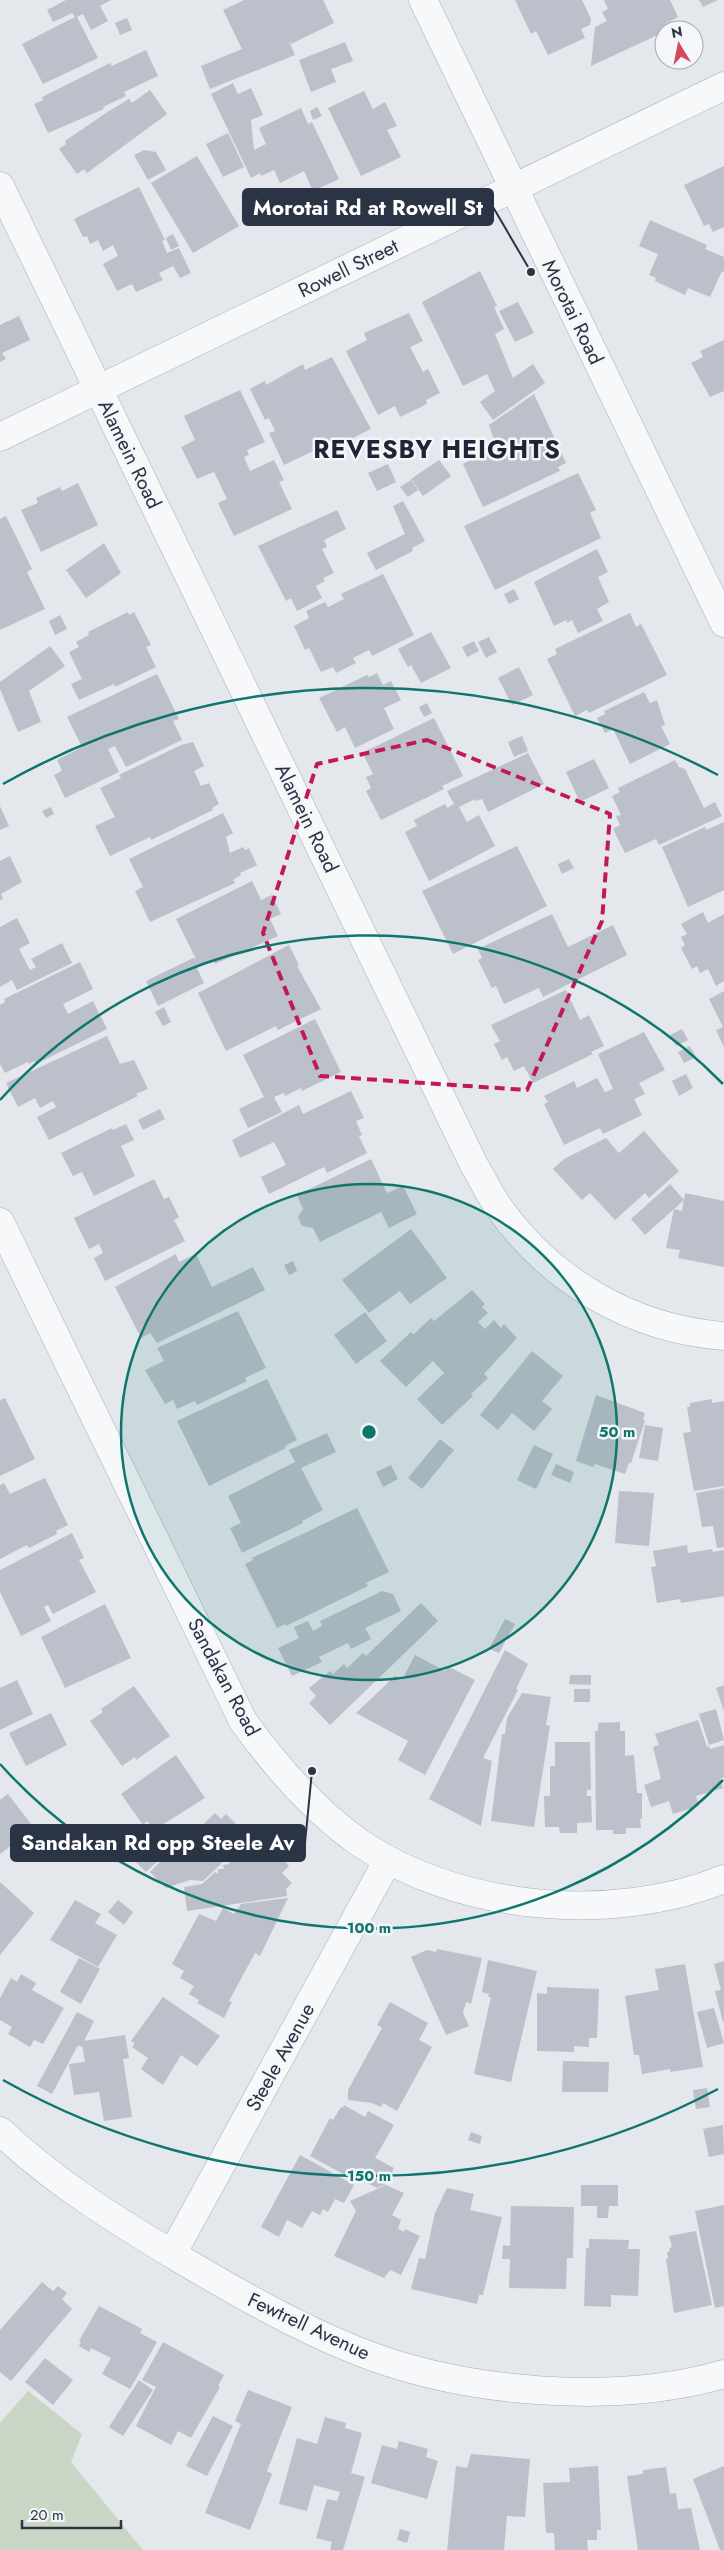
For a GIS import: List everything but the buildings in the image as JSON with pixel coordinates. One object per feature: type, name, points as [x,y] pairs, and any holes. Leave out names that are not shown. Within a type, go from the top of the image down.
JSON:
[{"type":"street","name":"Morotai Road","points":[[423,0],[724,623]]},
{"type":"street","name":"Rowell Street","points":[[0,437],[724,86]]},
{"type":"street","name":"Alamein Road","points":[[0,186],[471,1157],[497,1204],[525,1240],[559,1273],[607,1304],[654,1324],[724,1336]]},
{"type":"street","name":"Sandakan Road","points":[[0,1222],[243,1721],[267,1754],[299,1790],[333,1823],[388,1860],[430,1878],[471,1891],[518,1900],[567,1906],[612,1906],[660,1899],[724,1879]]},
{"type":"street","name":"Steele Avenue","points":[[172,2254],[388,1860]]},
{"type":"street","name":"Fewtrell Avenue","points":[[0,2131],[34,2162],[111,2218],[315,2334],[366,2354],[449,2377],[534,2390],[598,2392],[685,2382],[724,2374]]},
{"type":"highlighted area","points":[[427,740],[610,814],[602,921],[527,1090],[320,1076],[263,933],[317,764]]},
{"type":"green space","points":[[28,2391],[82,2434],[71,2462],[143,2550],[0,2550],[0,2423]]},
{"type":"place","name":"Morotai Rd at Rowell St","points":[[531,272]]},
{"type":"place","name":"Sandakan Rd opp Steele Av","points":[[312,1771]]},
{"type":"district","name":"REVESBY HEIGHTS","points":[[437,449]]}]
